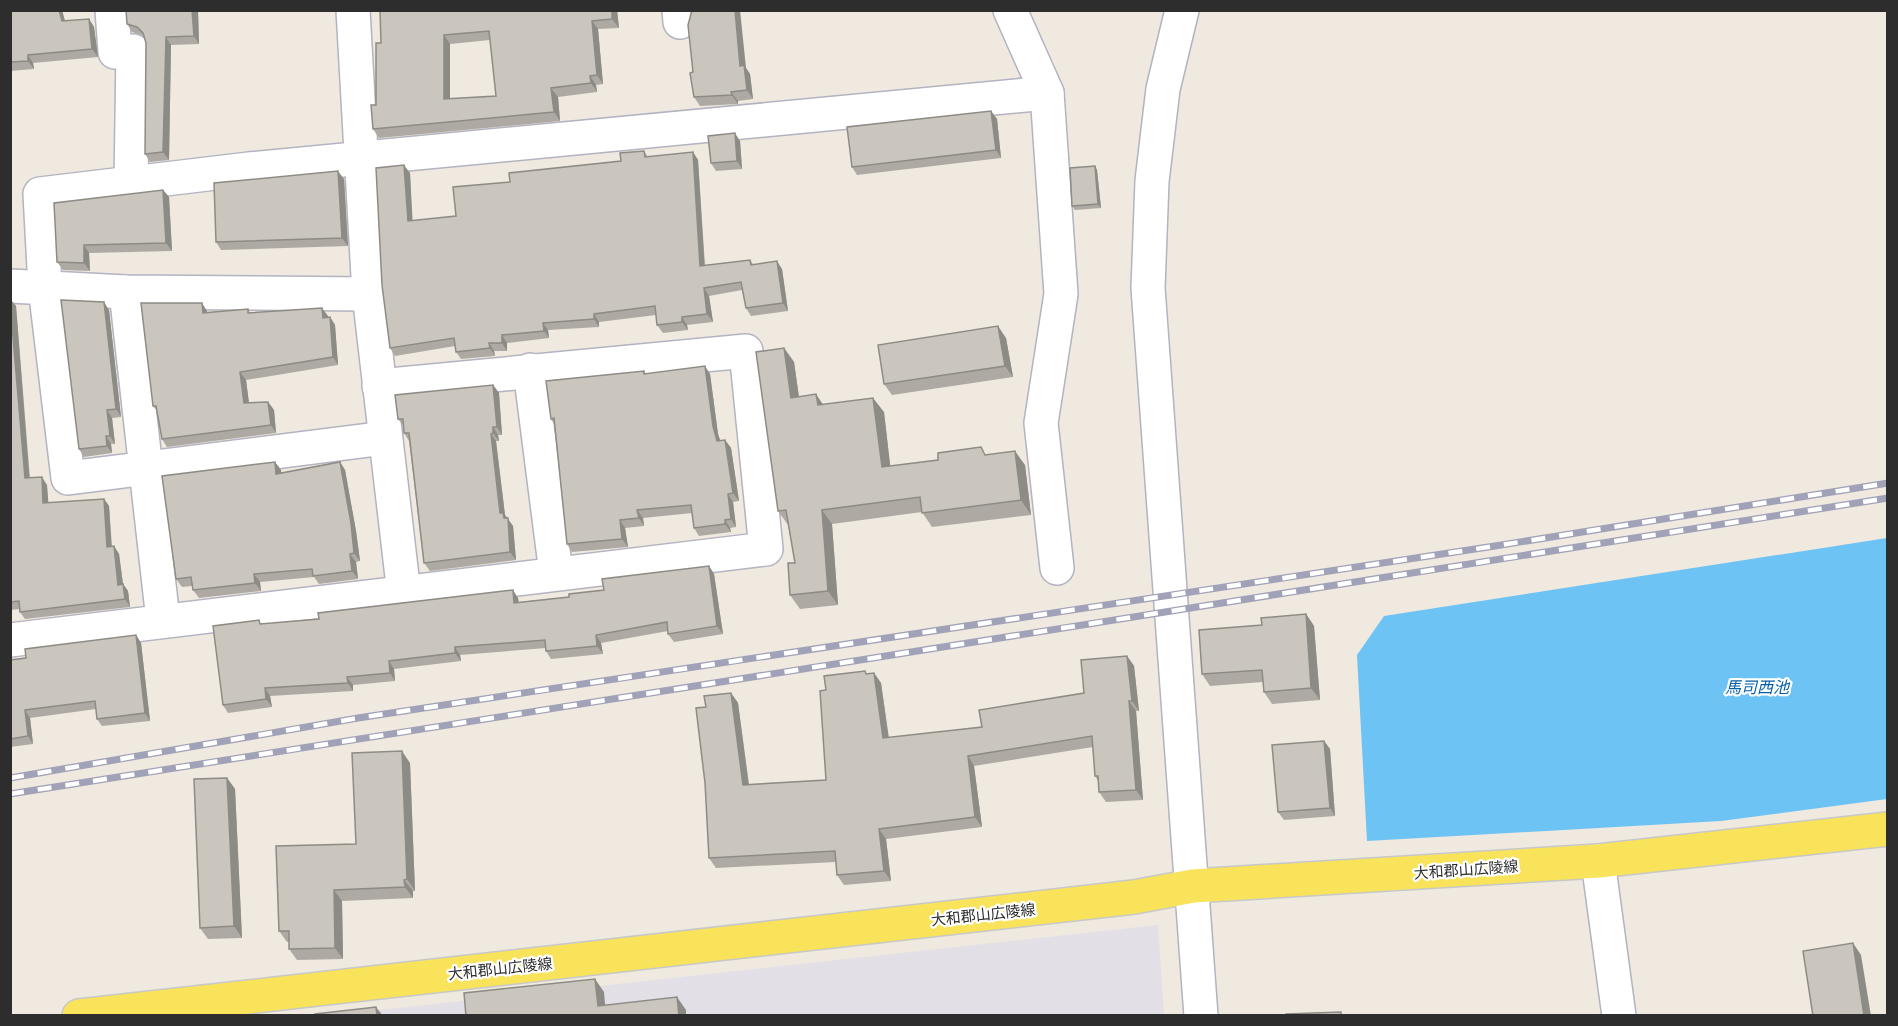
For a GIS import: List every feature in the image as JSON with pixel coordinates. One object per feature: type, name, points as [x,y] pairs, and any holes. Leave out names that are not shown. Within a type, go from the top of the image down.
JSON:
[{"type":"main road","name":"大和郡山広陵線","points":[[79,1016],[1134,897],[1193,886],[1598,861],[1887,829]]},
{"type":"street","points":[[112,10],[115,52],[133,51],[131,183]]},
{"type":"street","points":[[353,10],[369,294],[404,594]]},
{"type":"street","points":[[1010,10],[1047,93],[1061,294],[1041,423],[1057,568]]},
{"type":"street","points":[[1182,10],[1163,89],[1152,181],[1148,288],[1202,1016]]},
{"type":"street","points":[[385,438],[68,478],[45,287],[40,194],[360,160],[1047,93]]},
{"type":"street","points":[[10,286],[126,292],[369,294]]},
{"type":"street","points":[[126,292],[163,620]]},
{"type":"street","points":[[10,640],[766,549],[746,351],[379,386]]},
{"type":"street","points":[[530,370],[556,573]]},
{"type":"street","points":[[1598,861],[1619,1016]]},
{"type":"shaded area","points":[[1158,925],[1164,1015],[325,1016]]},
{"type":"water","name":"馬司西池","points":[[1887,538],[1887,799],[1721,821],[1367,841],[1357,655],[1384,616]]},
{"type":"building","points":[[10,10],[59,10],[62,21],[89,19],[92,49],[28,55],[28,61],[10,62]]},
{"type":"building","points":[[126,10],[192,10],[194,36],[166,37],[163,152],[145,154],[146,43],[143,33],[137,27],[127,24]]},
{"type":"building","points":[[380,10],[612,10],[612,19],[592,21],[597,75],[590,76],[591,83],[551,88],[554,112],[373,129],[371,105],[376,105],[376,43],[381,43]],"holes":[[[489,31],[496,96],[444,99],[444,35]]]},
{"type":"building","points":[[692,10],[735,10],[740,66],[744,65],[747,90],[731,92],[732,95],[694,97],[690,73],[693,72],[688,25]]},
{"type":"building","points":[[991,111],[996,150],[852,167],[847,127]]},
{"type":"building","points":[[735,133],[737,161],[711,163],[708,136]]},
{"type":"building","points":[[644,151],[645,157],[693,152],[700,266],[750,260],[751,265],[777,261],[783,303],[746,308],[741,282],[704,288],[707,314],[682,317],[682,322],[657,325],[655,306],[594,314],[594,319],[543,323],[544,331],[502,335],[502,343],[489,343],[490,348],[456,352],[454,338],[390,348],[382,285],[376,168],[404,165],[408,221],[456,216],[453,187],[510,182],[509,173],[621,161],[620,153]]},
{"type":"building","points":[[1095,166],[1098,204],[1072,206],[1070,168]]},
{"type":"building","points":[[338,171],[342,238],[216,242],[214,183]]},
{"type":"building","points":[[163,190],[166,243],[84,245],[84,263],[57,262],[54,203]]},
{"type":"building","points":[[61,300],[104,302],[116,409],[107,410],[110,436],[106,436],[107,446],[79,449]]},
{"type":"building","points":[[10,302],[25,478],[42,477],[43,503],[104,499],[107,547],[114,546],[118,585],[123,584],[125,599],[20,612],[19,601],[10,602]]},
{"type":"building","points":[[141,303],[202,303],[203,313],[248,309],[248,313],[322,308],[323,318],[330,317],[333,357],[240,372],[244,403],[268,402],[271,425],[162,439],[156,406],[153,406]]},
{"type":"building","points":[[998,326],[1005,366],[884,384],[878,345]]},
{"type":"building","points":[[784,348],[791,398],[816,394],[818,405],[873,398],[882,467],[938,460],[938,453],[981,447],[985,455],[1015,451],[1021,500],[922,513],[920,497],[822,510],[828,591],[790,595],[788,563],[795,563],[786,510],[778,511],[756,352]]},
{"type":"building","points":[[705,366],[717,441],[725,440],[733,493],[728,494],[731,519],[725,520],[725,524],[694,528],[691,505],[637,510],[639,518],[620,520],[622,539],[567,544],[554,418],[551,419],[546,381],[644,371],[644,374]]},
{"type":"building","points":[[493,385],[497,427],[493,427],[491,434],[500,513],[503,513],[504,518],[508,518],[510,552],[424,563],[409,433],[404,433],[403,419],[398,419],[395,395]]},
{"type":"building","points":[[275,462],[276,474],[340,462],[351,523],[354,553],[350,554],[352,571],[313,576],[312,569],[254,574],[255,583],[193,590],[191,577],[176,579],[162,476]]},
{"type":"building","points":[[709,566],[717,626],[668,634],[667,622],[596,635],[597,646],[546,651],[545,640],[455,647],[455,653],[389,661],[390,673],[347,677],[348,683],[265,688],[266,699],[223,705],[213,626],[259,620],[260,624],[319,619],[318,613],[513,590],[514,603],[569,597],[569,594],[604,590],[602,579]]},
{"type":"building","points":[[1306,614],[1311,688],[1264,692],[1262,670],[1202,674],[1199,630],[1262,625],[1261,618]]},
{"type":"building","points":[[136,635],[145,713],[97,719],[95,701],[25,710],[28,736],[10,739],[10,660],[26,658],[25,649]]},
{"type":"building","points":[[1127,656],[1132,701],[1129,701],[1136,790],[1099,792],[1098,776],[1095,776],[1092,736],[968,756],[975,817],[879,829],[884,871],[837,875],[835,851],[709,858],[705,783],[696,708],[706,707],[704,696],[731,693],[743,785],[826,780],[820,691],[826,690],[824,676],[865,671],[866,674],[874,673],[883,738],[982,727],[979,710],[1084,693],[1081,660]]},
{"type":"building","points":[[1324,741],[1330,808],[1278,812],[1272,745]]},
{"type":"building","points":[[402,751],[407,879],[404,880],[405,887],[334,890],[335,948],[289,949],[289,931],[279,931],[276,846],[356,844],[352,753]]},
{"type":"building","points":[[227,778],[234,926],[200,928],[194,779]]},
{"type":"building","points":[[1853,943],[1864,1016],[1813,1016],[1803,951]]},
{"type":"building","points":[[595,979],[598,1006],[677,997],[679,1016],[466,1016],[464,993]]},
{"type":"building","points":[[376,1007],[377,1016],[315,1016],[315,1014]]},
{"type":"building","points":[[1341,1012],[1341,1016],[1286,1016],[1286,1014]]},
{"type":"railway","points":[[10,778],[358,718],[1495,546],[1888,483]]},
{"type":"railway","points":[[10,794],[1888,498]]}]
